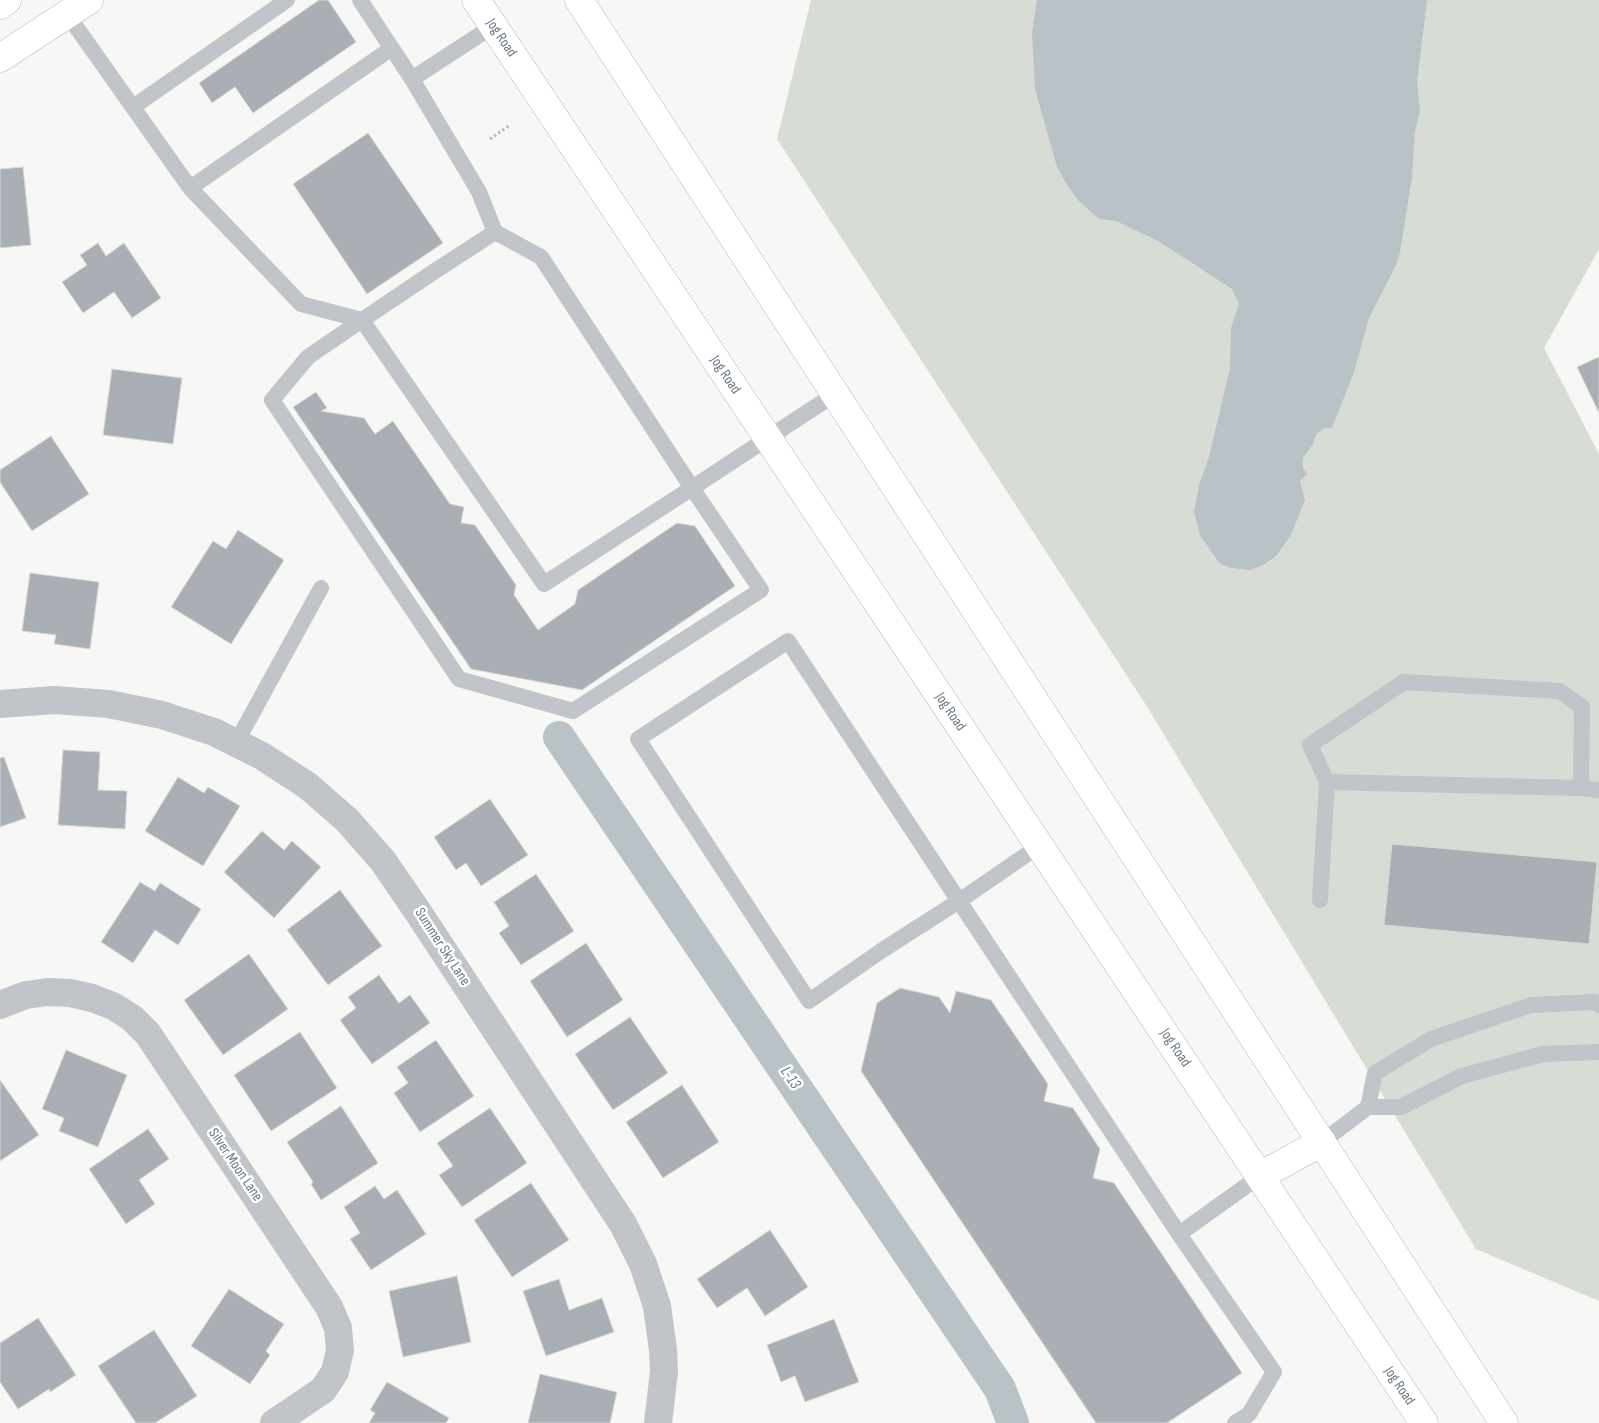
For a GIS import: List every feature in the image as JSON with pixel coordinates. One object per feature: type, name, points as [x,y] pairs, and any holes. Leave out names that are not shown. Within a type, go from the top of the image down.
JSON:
[{"type":"main road","points":[[0,5],[8,0]]},
{"type":"main road","name":"Jog Road","points":[[476,0],[1424,1423]]},
{"type":"main road","points":[[578,0],[1504,1423]]},
{"type":"main road","points":[[0,58],[78,7]]},
{"type":"main road","points":[[1260,1176],[1322,1142]]},
{"type":"street","name":"Summer Sky Lane","points":[[0,704],[54,700],[109,704],[162,715],[214,732],[262,756],[308,786],[347,820],[383,861],[623,1224],[643,1264],[657,1306],[664,1372],[658,1423]]},
{"type":"street","name":"Silver Moon Lane","points":[[0,1005],[26,995],[48,992],[70,993],[92,998],[113,1006],[132,1018],[148,1034],[329,1307],[338,1328],[340,1350],[335,1372],[323,1390],[274,1423]]},
{"type":"lane","points":[[133,107],[287,0]]},
{"type":"lane","points":[[360,0],[412,79],[479,192],[494,232],[541,258],[761,590],[573,711],[459,679],[272,400],[308,357],[494,232]]},
{"type":"lane","points":[[78,7],[133,107],[190,188],[301,304],[362,320],[544,584],[835,394]]},
{"type":"lane","points":[[412,79],[493,26]]},
{"type":"lane","points":[[190,188],[392,48]]},
{"type":"lane","points":[[236,743],[321,588]]},
{"type":"lane","points":[[1040,846],[959,901],[881,950],[809,1001],[638,739],[788,641],[959,901],[1179,1234],[1274,1372],[1249,1414],[1235,1423]]},
{"type":"lane","points":[[1320,900],[1326,782],[1310,744],[1404,682],[1560,690],[1582,707],[1581,788]]},
{"type":"lane","points":[[1326,782],[1599,790]]},
{"type":"lane","points":[[1368,1107],[1375,1073],[1431,1039],[1531,1005],[1595,1002],[1599,1005]]},
{"type":"lane","points":[[1322,1142],[1368,1107],[1401,1107],[1462,1076],[1543,1054],[1599,1052]]},
{"type":"lane","points":[[1179,1234],[1260,1176]]},
{"type":"path","points":[[490,139],[510,125]]},
{"type":"shaded area","points":[[811,0],[1599,0],[1599,249],[1544,348],[1599,454],[1599,1301],[1476,1249],[1146,705],[777,139]]},
{"type":"shaded area","points":[[1037,0],[1427,0],[1417,81],[1420,111],[1415,131],[1412,177],[1400,252],[1396,265],[1369,318],[1354,372],[1332,428],[1324,428],[1316,434],[1313,444],[1303,458],[1303,468],[1307,474],[1300,481],[1305,500],[1291,535],[1276,556],[1263,565],[1250,570],[1231,568],[1220,564],[1200,535],[1194,512],[1199,485],[1209,457],[1230,368],[1231,328],[1239,304],[1232,289],[1160,242],[1116,221],[1099,219],[1078,200],[1067,185],[1057,167],[1035,89],[1032,33]]},
{"type":"building","points":[[319,0],[328,0],[356,42],[253,113],[235,87],[212,103],[199,83]]},
{"type":"building","points":[[368,133],[443,243],[367,294],[293,184]]},
{"type":"building","points":[[23,167],[31,245],[0,248],[0,169]]},
{"type":"building","points":[[98,243],[106,256],[124,243],[161,298],[132,318],[114,292],[83,313],[62,282],[87,265],[80,255]]},
{"type":"building","points":[[1599,357],[1599,413],[1577,367]]},
{"type":"building","points":[[112,369],[182,378],[173,444],[103,435]]},
{"type":"building","points":[[316,392],[327,408],[321,411],[364,418],[375,434],[393,421],[450,504],[464,507],[461,523],[475,525],[516,585],[514,595],[538,630],[575,604],[578,590],[677,523],[695,526],[735,586],[582,690],[471,669],[293,407]]},
{"type":"building","points":[[51,436],[89,494],[32,531],[0,482],[0,470]]},
{"type":"building","points":[[238,530],[284,560],[231,644],[171,607],[213,541],[226,549]]},
{"type":"building","points":[[30,573],[99,582],[90,649],[54,644],[56,635],[22,631]]},
{"type":"building","points":[[63,750],[100,752],[98,790],[127,791],[125,829],[58,825]]},
{"type":"building","points":[[4,757],[26,818],[0,827],[0,758]]},
{"type":"building","points":[[178,777],[204,793],[208,787],[240,806],[203,866],[145,831]]},
{"type":"building","points":[[490,799],[528,855],[481,886],[466,863],[456,870],[434,837]]},
{"type":"building","points":[[262,831],[284,850],[292,841],[321,867],[274,918],[224,872]]},
{"type":"building","points":[[1392,844],[1597,862],[1589,944],[1384,925]]},
{"type":"building","points":[[536,874],[574,931],[521,965],[499,933],[509,926],[494,902]]},
{"type":"building","points":[[140,882],[155,891],[160,883],[201,909],[178,945],[155,930],[133,963],[101,942]]},
{"type":"building","points":[[340,890],[382,946],[328,985],[287,930]]},
{"type":"building","points":[[586,943],[623,1000],[567,1037],[530,981]]},
{"type":"building","points":[[249,954],[288,1009],[223,1055],[184,1000]]},
{"type":"building","points":[[379,975],[399,1003],[410,995],[430,1023],[372,1064],[340,1020],[356,1008],[348,997]]},
{"type":"building","points":[[900,988],[939,997],[950,1013],[956,991],[991,1000],[1048,1084],[1044,1101],[1073,1108],[1100,1149],[1093,1178],[1114,1183],[1242,1373],[1167,1423],[1096,1423],[861,1071],[877,1003]]},
{"type":"building","points":[[630,1017],[668,1073],[613,1110],[575,1054]]},
{"type":"building","points":[[300,1032],[337,1088],[271,1131],[234,1075]]},
{"type":"building","points":[[436,1040],[474,1096],[420,1132],[394,1093],[408,1083],[397,1067]]},
{"type":"building","points":[[66,1050],[127,1075],[98,1147],[59,1131],[64,1118],[42,1109]]},
{"type":"building","points":[[0,1080],[39,1135],[0,1161]]},
{"type":"building","points":[[682,1085],[719,1142],[663,1178],[626,1122]]},
{"type":"building","points":[[341,1106],[378,1163],[321,1200],[311,1184],[313,1182],[287,1142]]},
{"type":"building","points":[[490,1108],[527,1163],[462,1207],[439,1175],[453,1166],[437,1143]]},
{"type":"building","points":[[148,1129],[169,1159],[139,1180],[155,1204],[126,1224],[89,1169]]},
{"type":"building","points":[[531,1183],[569,1240],[512,1277],[474,1220]]},
{"type":"building","points":[[375,1186],[384,1199],[397,1190],[426,1234],[371,1270],[350,1239],[360,1233],[344,1207]]},
{"type":"building","points":[[770,1230],[808,1287],[765,1316],[747,1288],[717,1308],[697,1279]]},
{"type":"building","points":[[457,1276],[471,1342],[403,1357],[389,1291]]},
{"type":"building","points":[[559,1279],[569,1310],[602,1298],[614,1332],[546,1356],[523,1291]]},
{"type":"building","points":[[229,1289],[284,1324],[266,1351],[270,1355],[250,1384],[191,1346]]},
{"type":"building","points":[[38,1318],[76,1375],[50,1392],[49,1389],[18,1409],[0,1382],[0,1343]]},
{"type":"building","points":[[834,1319],[859,1382],[805,1402],[795,1376],[781,1382],[767,1345]]},
{"type":"building","points":[[154,1330],[197,1396],[155,1423],[136,1423],[98,1366]]},
{"type":"building","points":[[540,1374],[617,1392],[610,1423],[528,1423]]},
{"type":"building","points":[[387,1382],[449,1418],[446,1423],[369,1423],[375,1413],[370,1410]]},
{"type":"waterway","name":"L-13","points":[[559,737],[1000,1389],[1013,1423]]}]
